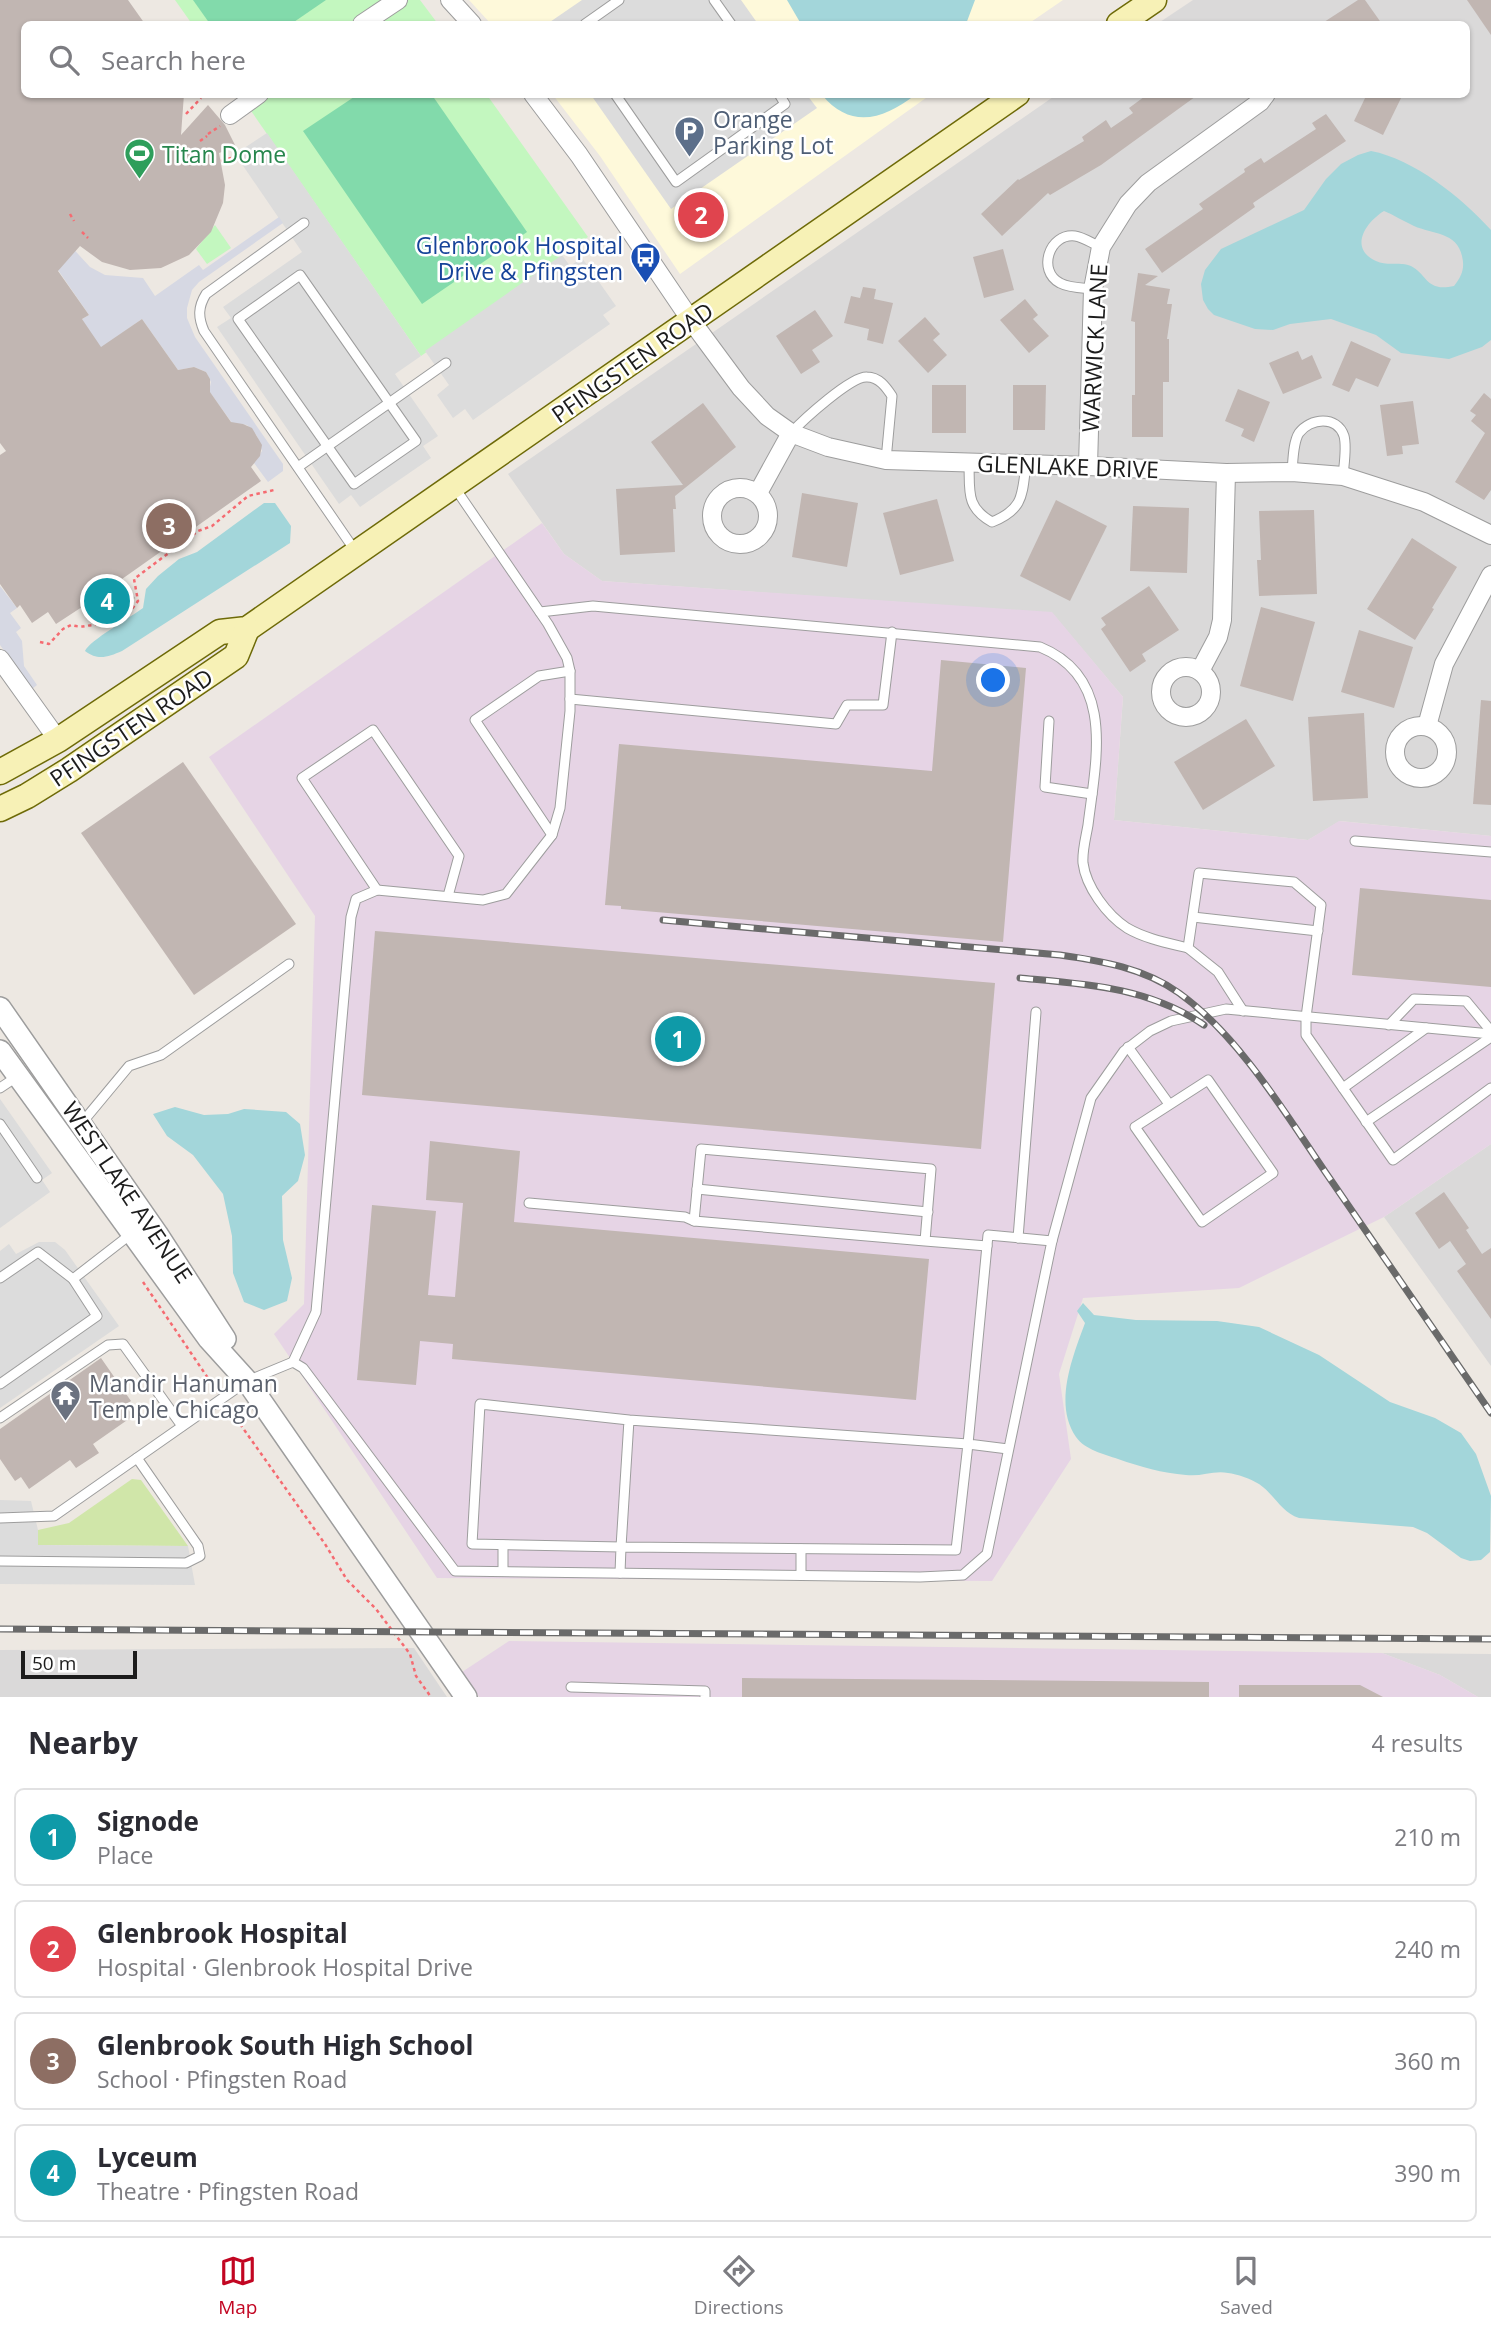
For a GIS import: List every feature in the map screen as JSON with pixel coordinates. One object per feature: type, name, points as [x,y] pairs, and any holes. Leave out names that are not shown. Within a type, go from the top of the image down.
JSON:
[{"type":"main road","points":[[1123,21],[1154,0]]},
{"type":"main road","name":"PFINGSTEN ROAD","points":[[0,772],[58,740],[220,632],[247,629],[1011,98]]},
{"type":"main road","name":"PFINGSTEN ROAD","points":[[0,809],[69,770],[236,656],[247,629]]},
{"type":"street","points":[[366,21],[398,0]]},
{"type":"street","points":[[450,0],[469,21]]},
{"type":"street","points":[[225,120],[254,98]]},
{"type":"street","name":"GLENLAKE DRIVE","points":[[536,98],[579,155],[741,388],[767,416],[791,433],[828,447],[886,460],[1226,473],[1292,472],[1343,476],[1424,502],[1491,535]]},
{"type":"street","name":"WARWICK LANE","points":[[1088,466],[1093,289],[1101,247],[1128,204],[1148,183],[1263,98]]},
{"type":"street","points":[[758,493],[791,433]]},
{"type":"street","points":[[1200,671],[1218,637],[1222,620],[1226,473]]},
{"type":"street","points":[[1427,726],[1444,664],[1491,575]]},
{"type":"street","points":[[0,659],[58,740]]},
{"type":"street","name":"WEST LAKE AVENUE","points":[[0,1008],[221,1331],[247,1381],[466,1697]]},
{"type":"street","name":"WEST LAKE AVENUE","points":[[0,1051],[209,1339],[247,1381]]},
{"type":"lane","points":[[587,21],[608,3],[619,0]]},
{"type":"lane","points":[[714,0],[729,21]]},
{"type":"lane","points":[[618,98],[676,182],[785,104],[781,98]]},
{"type":"lane","points":[[304,223],[213,287],[206,294],[199,311],[204,331],[356,554]]},
{"type":"lane","points":[[1093,289],[1061,284],[1051,276],[1047,264],[1049,250],[1062,239],[1074,236],[1101,247]]},
{"type":"lane","points":[[300,275],[389,403],[415,441],[354,484],[238,318],[300,275]]},
{"type":"lane","points":[[298,467],[446,363]]},
{"type":"lane","points":[[791,433],[809,415],[858,378],[869,376],[883,383],[892,396],[886,460]]},
{"type":"lane","points":[[1292,472],[1297,435],[1307,425],[1320,420],[1335,424],[1344,436],[1343,476]]},
{"type":"lane","points":[[969,462],[970,498],[978,514],[992,522],[1007,516],[1021,501],[1026,464]]},
{"type":"lane","points":[[0,1518],[54,1516],[247,1381],[293,1362],[316,1312],[351,917],[356,899],[377,890],[483,900],[506,894],[552,835],[560,808],[570,699],[567,658],[540,612],[454,487]]},
{"type":"lane","points":[[540,612],[593,606],[1040,647],[1058,654],[1078,671],[1090,696],[1098,746],[1083,862],[1091,887],[1108,910],[1126,927],[1154,939],[1188,948],[1218,972],[1243,1011]]},
{"type":"lane","points":[[570,699],[836,724],[847,705],[883,705],[892,632]]},
{"type":"lane","points":[[552,835],[475,720],[539,676],[570,671]]},
{"type":"lane","points":[[1049,722],[1045,787],[1092,794]]},
{"type":"lane","points":[[377,890],[302,778],[373,730],[459,856],[448,897]]},
{"type":"lane","points":[[1355,841],[1491,852]]},
{"type":"lane","points":[[1188,948],[1199,873],[1294,882],[1321,905],[1306,1035],[1393,1160],[1491,1088]]},
{"type":"lane","points":[[1193,917],[1318,931]]},
{"type":"lane","points":[[66,1140],[129,1066],[161,1055],[289,964]]},
{"type":"lane","points":[[1389,1025],[1414,999],[1466,1001],[1491,1034]]},
{"type":"lane","points":[[293,1362],[303,1368],[455,1571],[920,1577],[963,1575],[986,1554],[1052,1241],[1091,1098],[1128,1047],[1150,1031],[1171,1021],[1226,1009],[1491,1034]]},
{"type":"lane","points":[[1018,1238],[1036,1012]]},
{"type":"lane","points":[[1343,1088],[1426,1028]]},
{"type":"lane","points":[[1366,1122],[1491,1034]]},
{"type":"lane","points":[[1128,1047],[1169,1104]]},
{"type":"lane","points":[[0,1088],[18,1076]]},
{"type":"lane","points":[[1208,1080],[1273,1173],[1202,1222],[1135,1127],[1169,1104],[1208,1080]]},
{"type":"lane","points":[[0,1124],[37,1178]]},
{"type":"lane","points":[[694,1221],[701,1149],[931,1169],[925,1241]]},
{"type":"lane","points":[[697,1189],[928,1212]]},
{"type":"lane","points":[[529,1203],[685,1217],[694,1221],[987,1246]]},
{"type":"lane","points":[[73,1279],[132,1233]]},
{"type":"lane","points":[[1009,1449],[968,1444],[629,1420],[480,1404],[472,1544],[956,1550],[968,1444],[988,1235],[1052,1241]]},
{"type":"lane","points":[[0,1278],[38,1252],[73,1279],[97,1315],[0,1384]]},
{"type":"lane","points":[[0,1418],[108,1345],[123,1344],[182,1426]]},
{"type":"lane","points":[[620,1573],[629,1420]]},
{"type":"lane","points":[[0,1561],[187,1563],[200,1556],[198,1546],[137,1458]]},
{"type":"lane","points":[[503,1545],[503,1572]]},
{"type":"lane","points":[[801,1549],[801,1575]]},
{"type":"lane","points":[[577,1697],[570,1688],[664,1693],[705,1691],[705,1697]]},
{"type":"path","points":[[186,114],[201,98]]},
{"type":"path","points":[[200,141],[225,120]]},
{"type":"path","points":[[221,161],[240,155]]},
{"type":"path","points":[[70,214],[74,221]]},
{"type":"path","points":[[82,232],[88,238]]},
{"type":"path","points":[[40,642],[49,644],[63,629],[71,625],[82,628],[111,624],[120,619],[129,613],[138,601],[134,579],[198,531],[212,526],[248,496],[274,490]]},
{"type":"shaded area","points":[[469,0],[1063,0],[1032,21],[488,21]]},
{"type":"shaded area","points":[[582,0],[741,0],[756,21],[551,21]]},
{"type":"shaded area","points":[[1193,0],[1491,0],[1491,836],[1340,821],[1308,840],[1114,820],[1123,697],[1052,613],[602,581],[564,554],[508,474],[1052,98],[1470,98],[1470,21],[1162,21]]},
{"type":"shaded area","points":[[555,98],[926,98],[680,274],[600,156]]},
{"type":"shaded area","name":"Orange Parking Lot","points":[[593,98],[809,98],[817,108],[671,209]]},
{"type":"shaded area","points":[[267,133],[421,356],[395,374],[438,436],[423,446],[431,458],[360,507],[351,495],[339,504],[217,327],[231,318],[223,307],[302,252],[235,154]]},
{"type":"shaded area","points":[[279,217],[283,223],[199,282],[192,290],[187,308],[187,318],[195,337],[283,464],[283,471],[268,482],[254,463],[262,451],[257,436],[247,425],[232,423],[209,391],[211,382],[206,372],[194,367],[178,370],[142,319],[95,352],[82,319],[89,315],[49,257],[68,243],[90,267],[105,275],[143,278],[155,296],[199,265],[203,270]]},
{"type":"shaded area","points":[[562,255],[570,266],[582,258],[616,306],[603,315],[610,324],[473,420],[465,409],[453,418],[437,395],[449,385],[425,351]]},
{"type":"shaded area","points":[[542,523],[564,554],[602,581],[1052,612],[1123,697],[1114,820],[1308,840],[1339,821],[1491,836],[1491,1144],[1384,1217],[1239,1288],[1083,1298],[1059,1374],[1071,1459],[992,1581],[437,1578],[274,1334],[304,1304],[315,916],[209,757]]},
{"type":"shaded area","points":[[0,586],[17,608],[10,613],[21,628],[16,632],[22,641],[24,666],[37,685],[32,689],[0,645]]},
{"type":"shaded area","points":[[0,1099],[52,1173],[42,1180],[50,1192],[0,1228]]},
{"type":"shaded area","points":[[1491,1144],[1491,1366],[1384,1217]]},
{"type":"shaded area","points":[[39,1242],[55,1242],[65,1250],[119,1326],[0,1408],[0,1251],[9,1244],[16,1254]]},
{"type":"shaded area","points":[[0,1500],[31,1501],[38,1530],[38,1545],[188,1546],[195,1585],[0,1584]]},
{"type":"shaded area","points":[[509,1641],[1382,1653],[1440,1675],[1478,1697],[479,1697],[462,1672]]},
{"type":"shaded area","points":[[414,1648],[447,1697],[0,1697],[0,1650]]},
{"type":"shaded area","points":[[1382,1653],[1491,1654],[1491,1697],[1478,1697],[1440,1675]]},
{"type":"green space","points":[[175,0],[420,0],[436,21],[190,21]]},
{"type":"green space","points":[[193,0],[326,0],[295,21],[208,21]]},
{"type":"green space","points":[[242,98],[489,98],[588,237],[421,356]]},
{"type":"green space","points":[[352,98],[434,98],[527,232],[422,304],[303,131]]},
{"type":"green space","points":[[215,225],[231,248],[207,264],[196,249]]},
{"type":"green space","points":[[132,1479],[141,1480],[188,1546],[38,1545],[38,1530],[69,1523]]},
{"type":"water","points":[[787,0],[975,0],[967,21],[799,21]]},
{"type":"water","points":[[825,98],[910,98],[880,115],[868,117],[856,117],[833,106]]},
{"type":"water","points":[[1371,151],[1387,155],[1420,171],[1452,193],[1491,230],[1491,340],[1482,347],[1449,359],[1401,353],[1376,335],[1331,319],[1290,324],[1273,330],[1255,329],[1214,315],[1208,309],[1203,300],[1201,284],[1205,270],[1221,249],[1304,210],[1326,179],[1341,164]],"holes":[[[1384,211],[1455,242],[1462,256],[1463,268],[1454,286],[1437,287],[1408,265],[1380,262],[1368,256],[1361,242],[1363,235],[1371,222]]]},
{"type":"water","points":[[264,503],[275,503],[291,526],[290,543],[122,651],[103,657],[85,651],[102,635],[143,608],[146,589],[158,576],[179,559],[197,552]]},
{"type":"water","points":[[175,1107],[204,1115],[228,1114],[244,1109],[286,1112],[300,1124],[305,1155],[298,1181],[282,1196],[283,1240],[292,1278],[287,1301],[264,1310],[244,1302],[233,1273],[232,1236],[223,1194],[193,1155],[167,1136],[153,1114]]},
{"type":"water","points":[[1083,1303],[1094,1315],[1136,1320],[1217,1321],[1259,1327],[1319,1355],[1390,1402],[1435,1418],[1461,1433],[1476,1454],[1491,1496],[1490,1552],[1481,1560],[1470,1561],[1413,1527],[1299,1518],[1287,1512],[1259,1484],[1244,1477],[1223,1472],[1192,1475],[1160,1471],[1135,1465],[1084,1445],[1069,1424],[1066,1410],[1067,1380],[1085,1323],[1077,1311]]},
{"type":"building","points":[[0,0],[128,0],[143,21],[21,21],[21,98],[184,98],[181,135],[208,105],[225,125],[236,147],[219,153],[225,185],[223,203],[211,232],[189,255],[161,268],[130,270],[102,262],[80,246],[58,271],[89,315],[82,319],[101,347],[142,319],[178,370],[194,367],[206,372],[210,379],[210,392],[231,422],[252,428],[262,445],[260,456],[251,467],[261,481],[122,579],[135,598],[114,618],[97,623],[85,605],[56,624],[48,612],[32,623],[20,605],[17,608],[0,584],[0,455],[6,451],[0,443]]},
{"type":"building","points":[[1358,0],[1365,0],[1380,21],[1326,21]]},
{"type":"building","points":[[1467,0],[1491,0],[1491,35]]},
{"type":"building","points":[[1143,98],[1193,98],[1101,165],[1050,195],[1048,193],[1002,236],[981,214],[1018,179],[1084,141],[1082,137],[1106,120],[1111,128],[1133,113],[1129,108]]},
{"type":"building","points":[[1365,98],[1401,98],[1383,135],[1354,121]]},
{"type":"building","points":[[1326,114],[1346,141],[1253,203],[1255,207],[1162,273],[1145,249],[1203,209],[1199,204],[1245,172],[1244,169],[1261,158],[1264,163],[1316,129],[1312,123]]},
{"type":"building","points":[[1003,249],[1014,290],[984,298],[973,257]]},
{"type":"building","points":[[1138,273],[1158,276],[1145,285],[1170,289],[1167,304],[1172,304],[1167,339],[1169,382],[1163,382],[1163,437],[1132,437],[1135,322],[1131,321]]},
{"type":"building","points":[[863,287],[876,289],[874,299],[893,303],[883,344],[867,340],[869,329],[844,323],[851,296],[860,298]]},
{"type":"building","points":[[1025,299],[1038,315],[1033,319],[1049,336],[1029,353],[1000,320]]},
{"type":"building","points":[[815,310],[833,336],[812,350],[820,362],[801,374],[776,336]]},
{"type":"building","points":[[925,317],[940,334],[933,340],[947,355],[928,373],[898,341]]},
{"type":"building","points":[[1351,341],[1391,359],[1378,387],[1356,378],[1349,392],[1332,385]]},
{"type":"building","points":[[1298,351],[1302,360],[1312,355],[1322,378],[1283,394],[1269,363]]},
{"type":"building","points":[[932,385],[966,385],[966,433],[932,433]]},
{"type":"building","points":[[1013,385],[1046,385],[1045,430],[1013,430]]},
{"type":"building","points":[[1238,389],[1270,402],[1254,442],[1241,436],[1244,429],[1225,421]]},
{"type":"building","points":[[1484,393],[1491,399],[1491,490],[1484,500],[1455,482],[1485,433],[1471,421],[1476,415],[1470,411]]},
{"type":"building","points":[[1413,401],[1419,444],[1402,446],[1403,454],[1387,456],[1380,405]]},
{"type":"building","points":[[703,403],[736,447],[675,496],[675,552],[620,555],[616,489],[683,485],[651,442]]},
{"type":"building","points":[[802,493],[858,503],[847,567],[792,557]]},
{"type":"building","points":[[937,499],[954,561],[900,575],[883,513]]},
{"type":"building","points":[[1056,500],[1107,526],[1070,601],[1020,576]]},
{"type":"building","points":[[1133,506],[1189,508],[1187,573],[1130,571]]},
{"type":"building","points":[[1314,510],[1317,594],[1259,596],[1259,511]]},
{"type":"building","points":[[1412,538],[1457,567],[1415,640],[1367,609]]},
{"type":"building","points":[[1149,586],[1179,630],[1142,654],[1146,661],[1130,672],[1101,629],[1106,625],[1101,618]]},
{"type":"building","points":[[1261,607],[1315,622],[1293,701],[1240,686]]},
{"type":"building","points":[[1359,630],[1413,647],[1394,708],[1341,692]]},
{"type":"building","points":[[941,660],[1026,668],[1003,942],[621,909],[621,906],[605,905],[619,744],[932,771]]},
{"type":"building","points":[[1481,700],[1491,701],[1491,805],[1473,804]]},
{"type":"building","points":[[1364,713],[1368,798],[1313,801],[1308,717]]},
{"type":"building","points":[[1246,719],[1275,766],[1203,810],[1174,762]]},
{"type":"building","points":[[183,762],[296,924],[194,995],[81,833]]},
{"type":"building","points":[[1360,888],[1491,900],[1491,987],[1352,975]]},
{"type":"building","points":[[375,931],[995,983],[981,1149],[362,1095]]},
{"type":"building","points":[[430,1141],[520,1151],[514,1222],[929,1259],[916,1400],[452,1359],[453,1344],[420,1341],[416,1385],[357,1380],[372,1205],[436,1211],[428,1295],[455,1297],[463,1203],[426,1200]]},
{"type":"building","points":[[1444,1192],[1469,1228],[1466,1230],[1482,1254],[1491,1248],[1491,1319],[1457,1271],[1466,1264],[1450,1241],[1439,1249],[1415,1213]]},
{"type":"building","name":"Mandir Hanuman Temple Chicago","points":[[101,1358],[131,1401],[125,1405],[133,1416],[93,1444],[99,1453],[76,1468],[70,1460],[29,1489],[21,1477],[15,1481],[0,1459],[0,1429]]},
{"type":"building","points":[[742,1678],[1209,1682],[1209,1697],[742,1697]]},
{"type":"building","points":[[1239,1685],[1360,1685],[1383,1697],[1239,1697]]},
{"type":"railway","points":[[663,920],[1060,955],[1122,967],[1166,984],[1222,1031],[1260,1077],[1491,1413]]},
{"type":"railway","points":[[1020,978],[1092,985],[1138,995],[1161,1002],[1204,1025]]},
{"type":"railway","points":[[0,1629],[1491,1639]]},
{"type":"place","name":"Orange Parking Lot","points":[[690,159]]},
{"type":"place","name":"Titan Dome","points":[[139,181]]},
{"type":"place","name":"Glenbrook Hospital","points":[[701,215]]},
{"type":"place","name":"Glenbrook Hospital Drive & Pfingsten","points":[[646,285]]},
{"type":"place","name":"Glenbrook South High School","points":[[169,526]]},
{"type":"place","name":"Lyceum","points":[[107,601]]},
{"type":"place","name":"Signode","points":[[678,1039]]},
{"type":"place","name":"Mandir Hanuman Temple Chicago","points":[[66,1423]]}]
